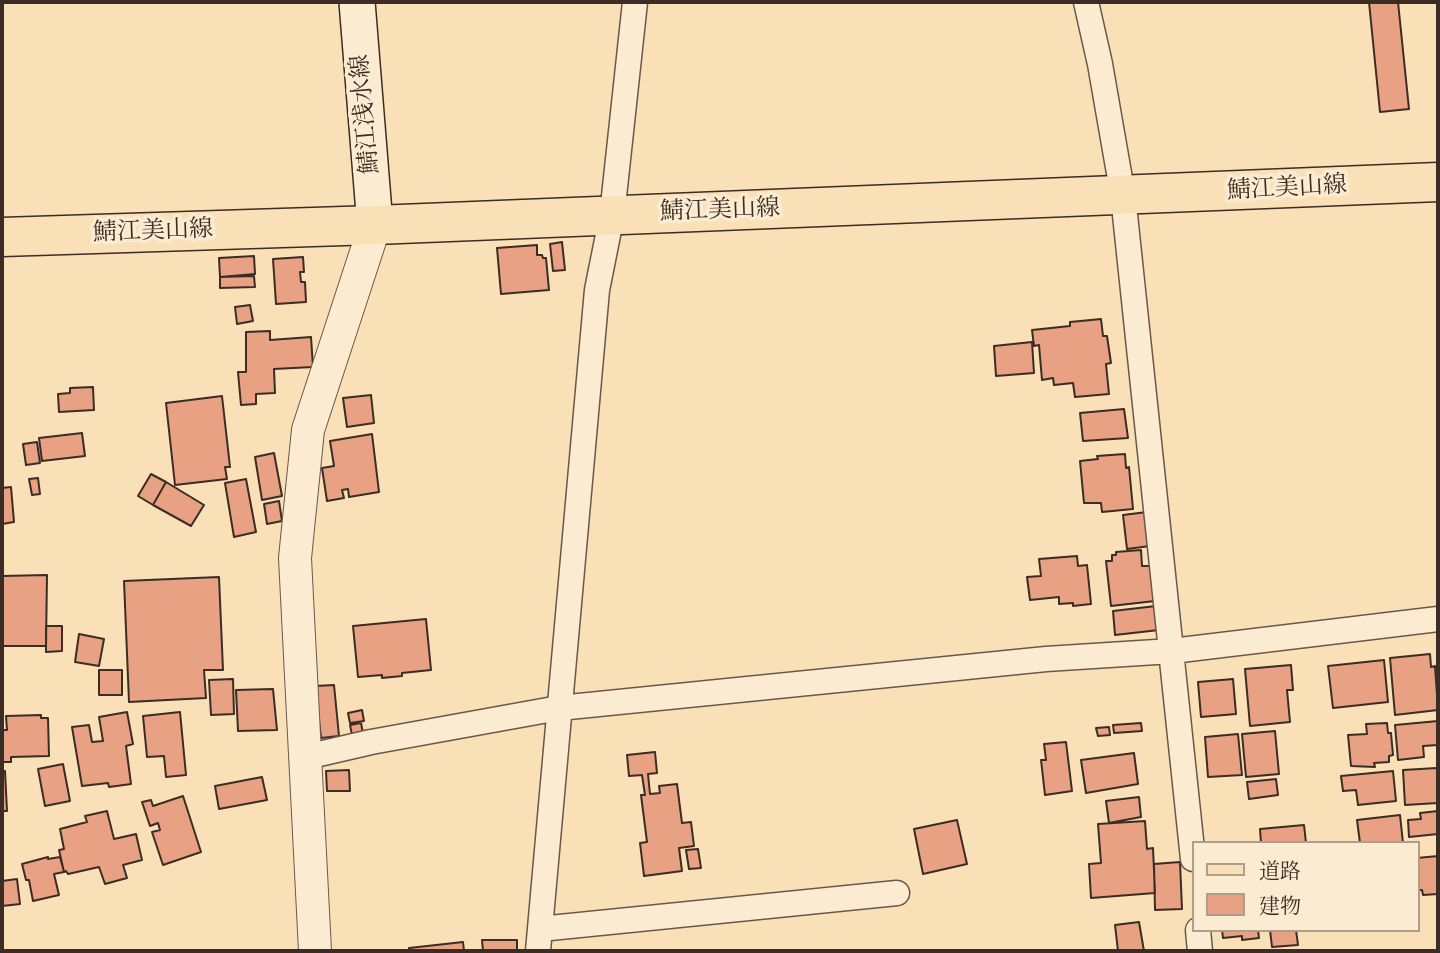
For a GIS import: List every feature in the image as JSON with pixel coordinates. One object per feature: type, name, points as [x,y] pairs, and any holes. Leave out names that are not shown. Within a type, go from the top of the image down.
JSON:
[{"type":"main road","name":"鯖江浅水線","points":[[357,2],[375,225]]},
{"type":"main road","name":"鯖江美山線","points":[[2,237],[375,225],[1438,182]]},
{"type":"street","points":[[635,2],[612,215],[597,290],[539,940],[897,893]]},
{"type":"street","points":[[1086,2],[1100,64],[1123,196],[1192,849]]},
{"type":"street","points":[[315,951],[295,558],[308,430],[375,225]]},
{"type":"street","points":[[306,757],[371,742],[559,708],[1046,659],[1172,651],[1438,619]]},
{"type":"street","points":[[1198,932],[1200,951]]},
{"type":"building","points":[[1369,2],[1398,2],[1409,109],[1380,112]]},
{"type":"building","points":[[562,242],[565,270],[553,271],[550,244]]},
{"type":"building","points":[[537,245],[537,255],[546,258],[549,290],[501,294],[497,248]]},
{"type":"building","points":[[254,256],[255,274],[220,277],[219,258]]},
{"type":"building","points":[[303,257],[304,272],[300,272],[301,282],[305,282],[306,302],[276,304],[273,259]]},
{"type":"building","points":[[254,276],[255,287],[220,288],[220,277]]},
{"type":"building","points":[[250,305],[253,321],[237,324],[235,307]]},
{"type":"building","points":[[1101,319],[1111,363],[1106,364],[1109,394],[1075,397],[1073,383],[1054,385],[1053,378],[1042,380],[1039,345],[1034,346],[1032,330]]},
{"type":"building","points":[[270,331],[270,340],[311,337],[313,367],[274,369],[275,393],[256,394],[256,404],[241,405],[238,372],[246,372],[246,332]]},
{"type":"building","points":[[1032,342],[1034,373],[996,376],[994,346]]},
{"type":"building","points":[[93,387],[94,410],[59,412],[58,394],[70,393],[70,388]]},
{"type":"building","points":[[371,395],[374,423],[347,427],[343,398]]},
{"type":"building","points":[[222,396],[230,467],[225,467],[227,479],[175,485],[166,403]]},
{"type":"building","points":[[1124,409],[1128,438],[1083,441],[1080,413]]},
{"type":"building","points":[[82,433],[85,456],[42,461],[39,438]]},
{"type":"building","points":[[372,434],[379,492],[349,497],[348,489],[342,490],[344,498],[327,501],[322,468],[334,466],[330,441]]},
{"type":"building","points":[[37,442],[40,463],[26,465],[23,444]]},
{"type":"building","points":[[274,453],[282,496],[262,500],[255,457]]},
{"type":"building","points":[[1125,454],[1133,509],[1102,512],[1101,503],[1084,503],[1080,461],[1098,459],[1097,456]]},
{"type":"building","points":[[151,474],[166,482],[153,505],[138,496]]},
{"type":"building","points":[[38,478],[40,494],[32,495],[29,479]]},
{"type":"building","points":[[246,479],[256,532],[234,537],[225,483]]},
{"type":"building","points":[[166,482],[204,505],[191,526],[153,505]]},
{"type":"building","points":[[11,487],[14,522],[2,524],[2,488]]},
{"type":"building","points":[[279,501],[282,521],[267,524],[264,504]]},
{"type":"building","points":[[1147,512],[1150,546],[1127,549],[1123,515]]},
{"type":"building","points":[[1141,550],[1142,566],[1151,566],[1155,601],[1111,606],[1106,561],[1112,561],[1112,555],[1116,555],[1116,552]]},
{"type":"building","points":[[1077,556],[1078,566],[1087,565],[1091,604],[1059,604],[1059,597],[1030,600],[1027,577],[1041,576],[1039,559]]},
{"type":"building","points":[[47,575],[46,646],[2,646],[2,576]]},
{"type":"building","points":[[219,577],[223,670],[204,670],[206,698],[129,702],[124,581]]},
{"type":"building","points":[[1156,606],[1159,630],[1115,635],[1113,611]]},
{"type":"building","points":[[426,619],[431,670],[382,678],[382,675],[358,677],[353,626]]},
{"type":"building","points":[[46,626],[62,626],[62,651],[46,652]]},
{"type":"building","points":[[79,634],[104,639],[99,666],[75,662]]},
{"type":"building","points":[[1430,654],[1431,667],[1435,666],[1438,710],[1395,715],[1390,658]]},
{"type":"building","points":[[1384,660],[1388,702],[1333,708],[1328,666]]},
{"type":"building","points":[[1291,665],[1293,690],[1287,690],[1290,722],[1250,726],[1245,669]]},
{"type":"building","points":[[99,670],[122,670],[122,695],[99,695]]},
{"type":"building","points":[[233,679],[234,714],[211,715],[209,680]]},
{"type":"building","points":[[1233,679],[1236,714],[1201,717],[1198,682]]},
{"type":"building","points":[[334,685],[339,736],[321,738],[315,686]]},
{"type":"building","points":[[273,689],[277,730],[238,731],[236,690]]},
{"type":"building","points":[[362,710],[364,721],[350,723],[348,713]]},
{"type":"building","points":[[127,712],[133,744],[126,746],[131,784],[109,787],[108,783],[82,786],[72,727],[89,725],[92,742],[103,741],[99,717]]},
{"type":"building","points":[[180,712],[186,775],[166,777],[164,756],[147,757],[143,716]]},
{"type":"building","points":[[41,715],[41,718],[48,718],[49,756],[11,757],[11,762],[2,762],[2,730],[7,730],[6,716]]},
{"type":"building","points":[[1438,721],[1438,745],[1423,746],[1424,757],[1398,760],[1395,725]]},
{"type":"building","points":[[361,723],[363,733],[352,735],[350,725]]},
{"type":"building","points":[[1141,723],[1142,731],[1114,733],[1113,725]]},
{"type":"building","points":[[1387,723],[1393,755],[1389,756],[1389,762],[1374,763],[1375,767],[1351,766],[1348,735],[1367,734],[1366,724]]},
{"type":"building","points":[[1109,727],[1110,735],[1098,736],[1096,728]]},
{"type":"building","points":[[1275,731],[1279,774],[1246,777],[1242,734]]},
{"type":"building","points":[[1238,734],[1242,775],[1208,777],[1205,737]]},
{"type":"building","points":[[1066,742],[1072,791],[1045,795],[1041,760],[1046,760],[1044,744]]},
{"type":"building","points":[[655,752],[657,773],[648,774],[650,794],[660,793],[659,786],[677,784],[682,823],[691,822],[694,846],[679,848],[682,871],[644,876],[640,843],[647,842],[641,795],[645,795],[642,775],[629,776],[627,755]]},
{"type":"building","points":[[1134,753],[1138,784],[1086,793],[1081,760]]},
{"type":"building","points":[[63,764],[70,801],[45,806],[38,769]]},
{"type":"building","points":[[1437,768],[1438,803],[1405,805],[1403,770]]},
{"type":"building","points":[[349,770],[350,791],[327,791],[326,771]]},
{"type":"building","points":[[2,771],[5,771],[7,811],[2,811]]},
{"type":"building","points":[[1393,771],[1396,801],[1358,805],[1356,790],[1343,791],[1341,776]]},
{"type":"building","points":[[262,777],[267,800],[219,809],[215,786]]},
{"type":"building","points":[[1276,779],[1278,795],[1249,799],[1247,782]]},
{"type":"building","points":[[183,796],[201,852],[163,865],[152,832],[160,830],[158,823],[150,826],[142,802],[151,800],[153,806]]},
{"type":"building","points":[[1139,797],[1141,817],[1109,823],[1106,801]]},
{"type":"building","points":[[107,811],[114,839],[136,834],[142,860],[123,865],[127,878],[105,884],[99,867],[68,874],[64,872],[59,850],[64,849],[60,829],[87,822],[85,816]]},
{"type":"building","points":[[1438,811],[1438,834],[1409,837],[1408,820],[1421,819],[1420,813]]},
{"type":"building","points":[[1400,815],[1403,841],[1360,841],[1357,820]]},
{"type":"building","points":[[957,820],[967,864],[923,874],[914,829]]},
{"type":"building","points":[[1145,821],[1147,849],[1153,848],[1155,893],[1091,898],[1089,864],[1101,863],[1098,824]]},
{"type":"building","points":[[1304,825],[1306,841],[1261,841],[1260,829]]},
{"type":"building","points":[[698,849],[701,868],[689,869],[686,850]]},
{"type":"building","points":[[1438,856],[1438,894],[1423,895],[1422,890],[1419,890],[1419,858]]},
{"type":"building","points":[[48,857],[60,857],[64,872],[54,874],[59,895],[33,901],[29,880],[26,880],[22,864]]},
{"type":"building","points":[[1180,862],[1182,909],[1155,910],[1154,864]]},
{"type":"building","points":[[17,879],[20,904],[2,906],[2,881]]},
{"type":"building","points":[[1139,922],[1144,951],[1118,951],[1115,925]]},
{"type":"building","points":[[1222,932],[1258,932],[1259,938],[1242,940],[1242,936],[1223,938]]},
{"type":"building","points":[[1270,932],[1296,932],[1298,945],[1272,947]]},
{"type":"building","points":[[482,940],[517,940],[517,951],[483,951]]},
{"type":"building","points":[[463,942],[464,951],[409,951],[409,948]]}]
